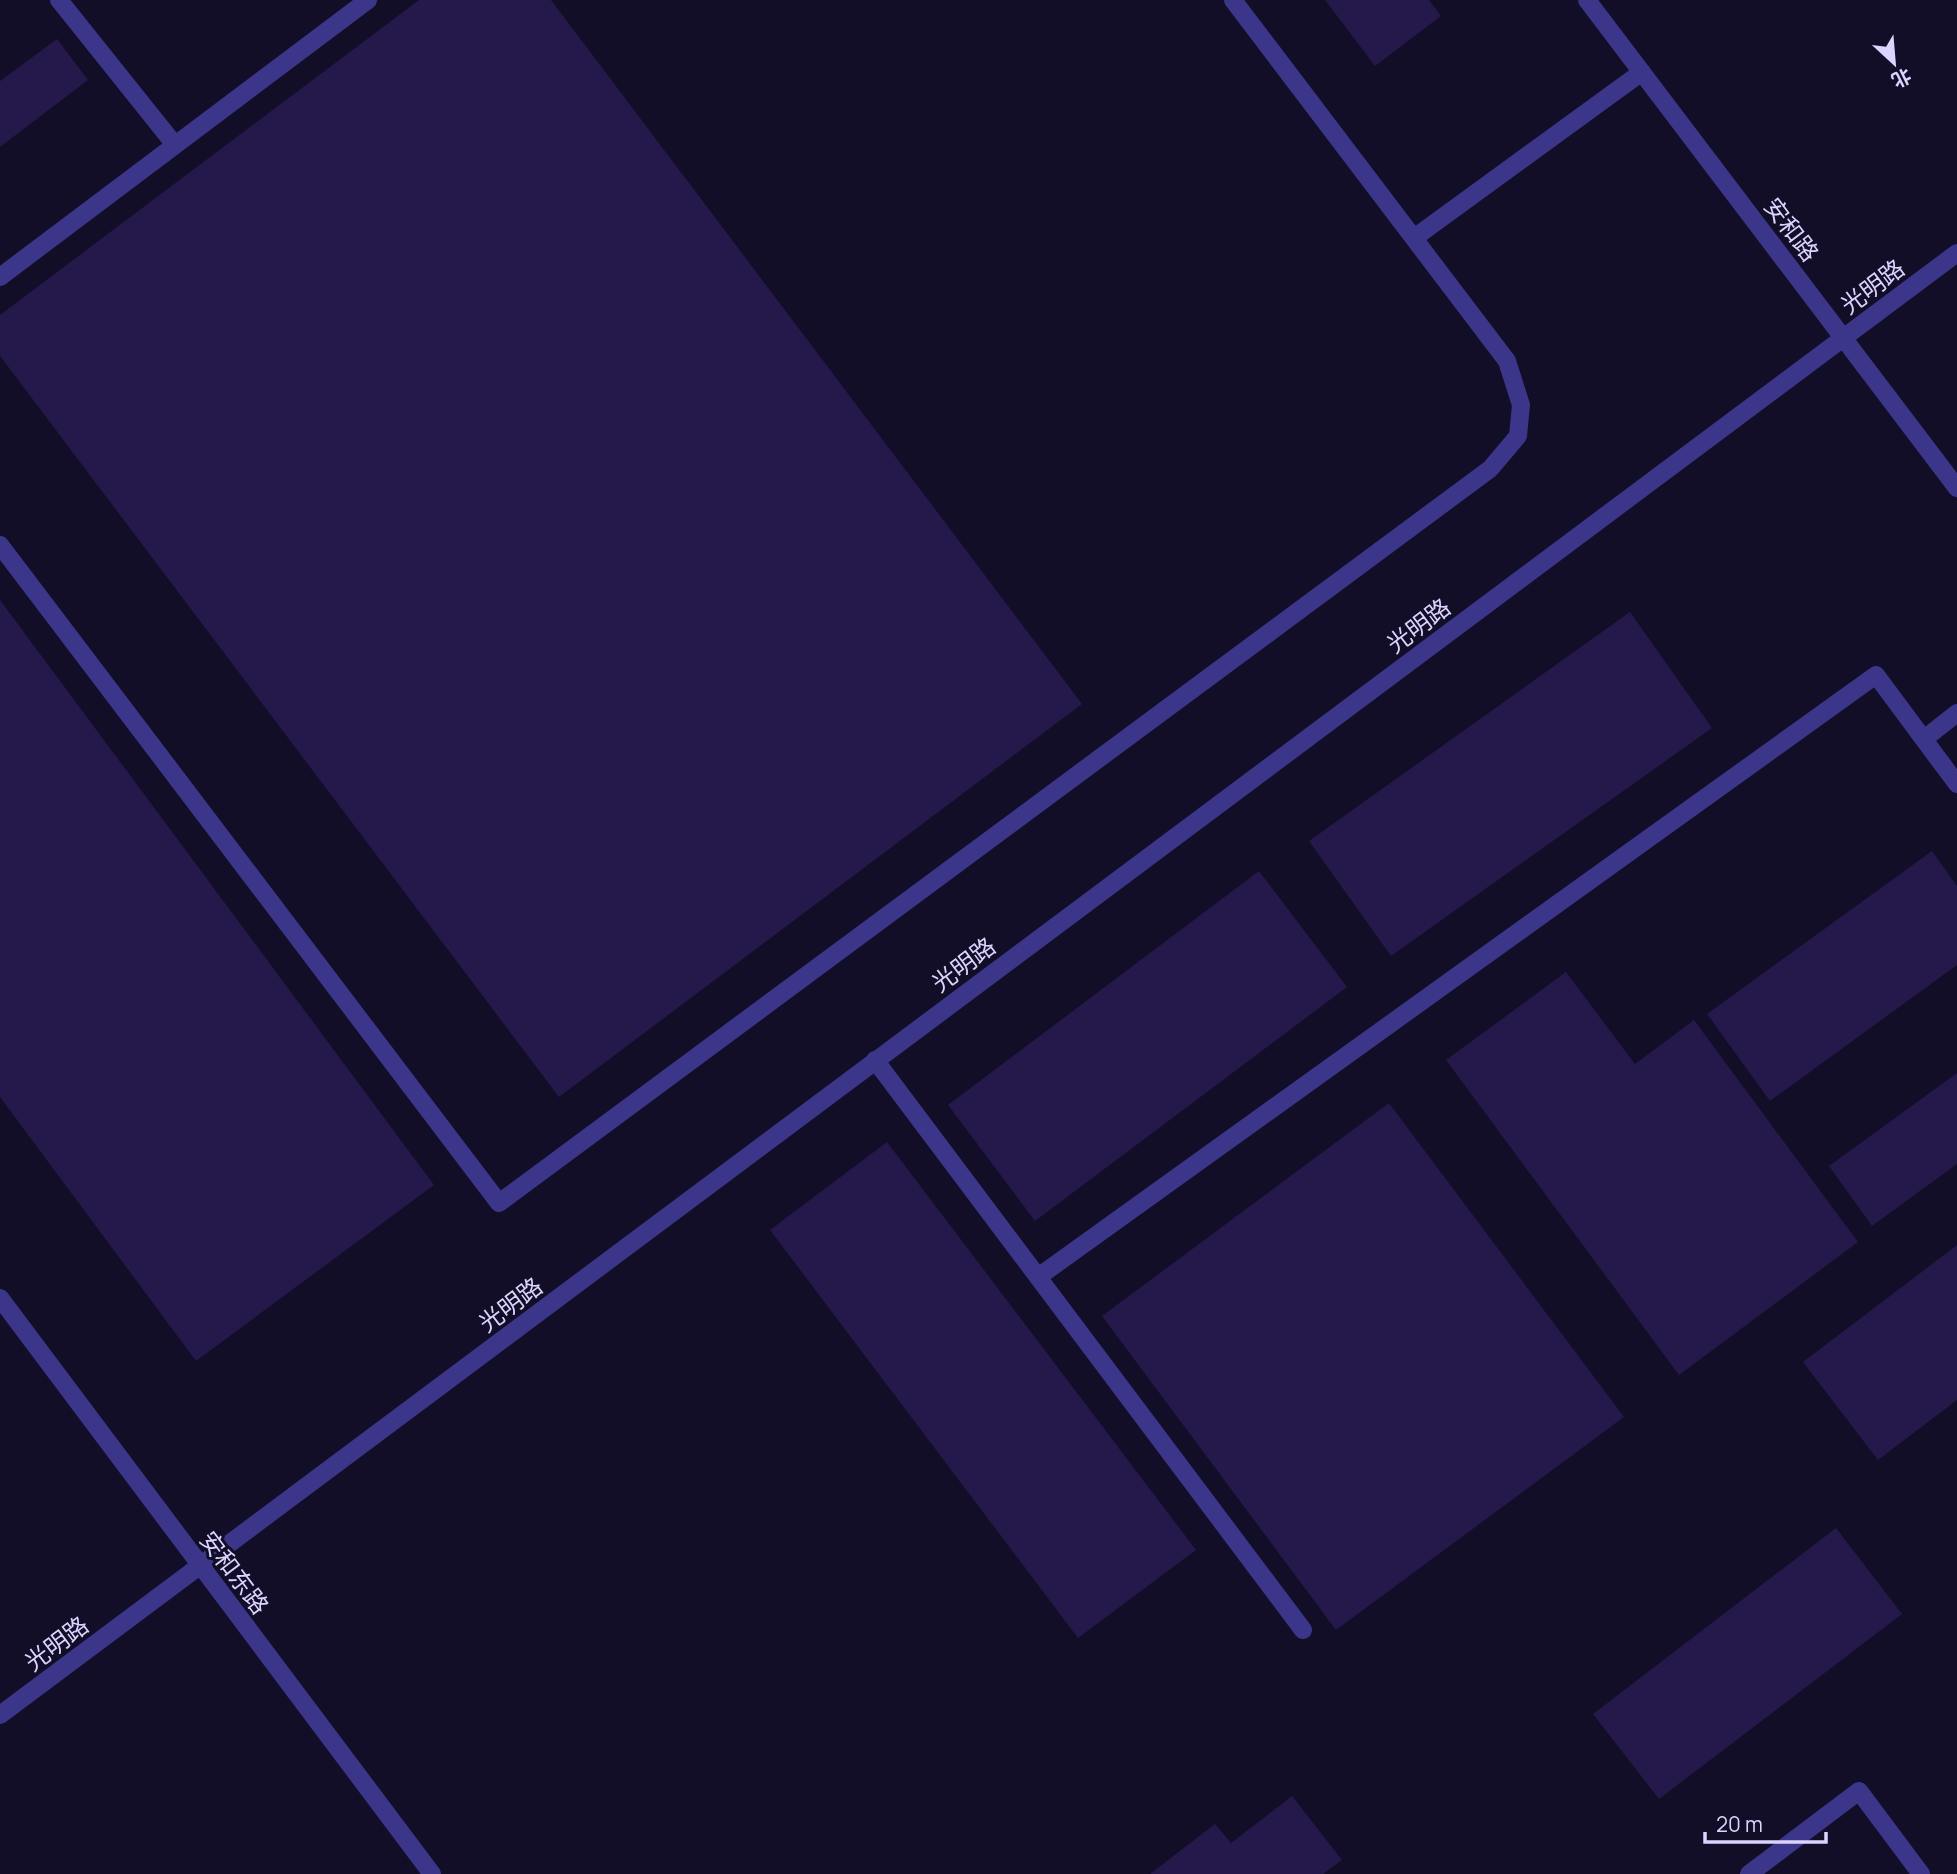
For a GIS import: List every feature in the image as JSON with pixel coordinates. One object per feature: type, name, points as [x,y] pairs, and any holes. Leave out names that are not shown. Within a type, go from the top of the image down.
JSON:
[{"type":"street","points":[[59,0],[175,145]]},
{"type":"street","points":[[0,277],[368,0]]},
{"type":"street","points":[[0,545],[499,1203],[1490,469],[1518,436],[1521,405],[1507,361],[1233,0]]},
{"type":"street","name":"安和路","points":[[1587,0],[1957,488]]},
{"type":"street","points":[[1414,239],[1642,72]]},
{"type":"street","name":"光明路","points":[[0,1715],[1957,253]]},
{"type":"street","points":[[1038,1277],[1876,674],[1957,784]]},
{"type":"street","points":[[1924,738],[1957,713]]},
{"type":"street","points":[[875,1060],[1303,1630]]},
{"type":"street","name":"安和东路","points":[[0,1298],[432,1874]]},
{"type":"street","points":[[1749,1874],[1859,1791],[1922,1874]]},
{"type":"building","points":[[419,0],[551,0],[1082,704],[559,1097],[0,356],[0,315]]},
{"type":"building","points":[[1325,0],[1429,0],[1441,16],[1375,66]]},
{"type":"building","points":[[57,39],[88,80],[0,147],[0,81]]},
{"type":"building","points":[[0,600],[434,1185],[196,1361],[0,1097]]},
{"type":"building","points":[[1630,612],[1712,728],[1391,956],[1309,841]]},
{"type":"building","points":[[1932,851],[1957,886],[1957,965],[1770,1101],[1707,1014]]},
{"type":"building","points":[[1259,871],[1347,987],[1035,1221],[948,1105]]},
{"type":"building","points":[[1566,972],[1635,1064],[1694,1020],[1858,1242],[1679,1375],[1446,1060]]},
{"type":"building","points":[[1957,1073],[1957,1164],[1872,1226],[1829,1166]]},
{"type":"building","points":[[1389,1103],[1624,1417],[1336,1630],[1102,1316]]},
{"type":"building","points":[[887,1142],[1196,1550],[1078,1638],[770,1230]]},
{"type":"building","points":[[1957,1245],[1957,1400],[1878,1460],[1803,1362]]},
{"type":"building","points":[[1836,1528],[1902,1614],[1659,1799],[1593,1714]]},
{"type":"building","points":[[1292,1796],[1342,1860],[1323,1874],[1150,1874],[1215,1824],[1231,1843]]}]
